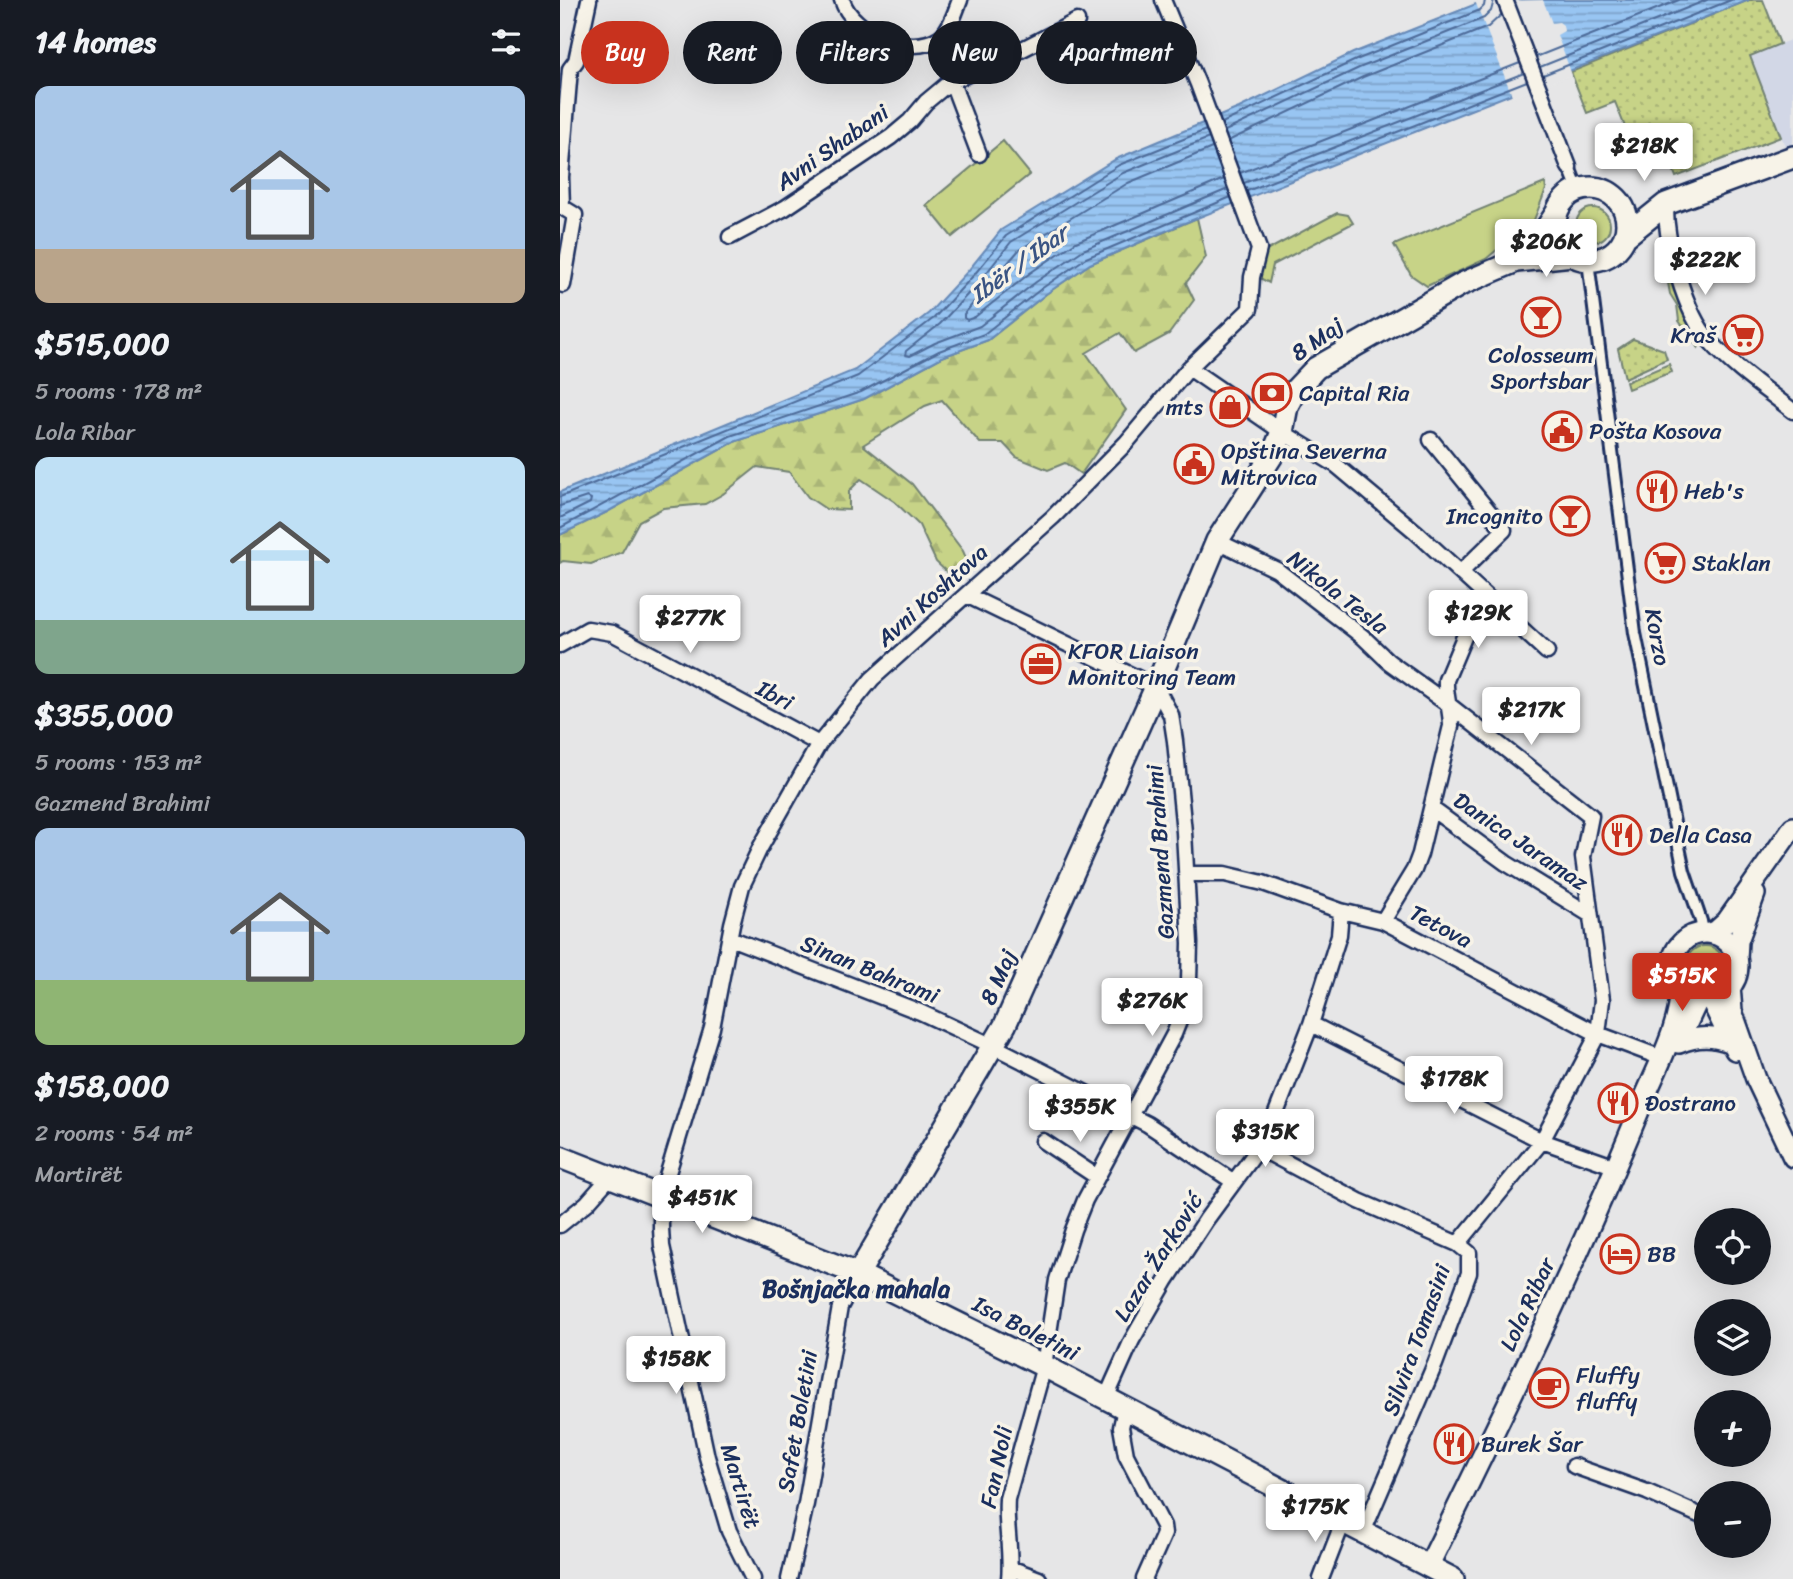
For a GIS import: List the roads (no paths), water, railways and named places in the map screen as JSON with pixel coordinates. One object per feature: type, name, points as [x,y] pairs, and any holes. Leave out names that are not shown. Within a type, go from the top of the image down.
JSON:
[{"type":"main road","points":[[1666,204],[1618,200],[1604,190],[1595,188],[1578,190],[1565,198],[1557,212],[1557,236],[1563,247],[1580,258],[1598,260],[1615,252],[1626,236],[1666,204],[1793,157]]},
{"type":"main road","points":[[1618,200],[1627,217],[1626,236]]},
{"type":"main road","name":"8 Maj","points":[[1516,261],[1542,235],[1557,212]]},
{"type":"main road","name":"8 Maj","points":[[858,1274],[1006,1025],[1156,687],[1217,541],[1273,454],[1282,432],[1287,406],[1296,388],[1316,368],[1462,284],[1516,261],[1580,258]]},
{"type":"main road","name":"Isa Boletini","points":[[560,1157],[858,1274],[1044,1366],[1363,1532],[1425,1573],[1452,1579]]},
{"type":"street","points":[[563,285],[575,215],[562,207],[563,145],[570,69],[576,61],[589,0]]},
{"type":"street","points":[[842,0],[849,15],[872,32],[900,44],[928,43]]},
{"type":"street","points":[[951,21],[960,0]]},
{"type":"street","name":"Avni Koshtova","points":[[661,1196],[712,1028],[743,886],[760,848],[819,744],[872,679],[1053,517],[1126,443],[1189,368],[1250,309],[1252,277],[1259,249],[1198,84],[1163,0]]},
{"type":"street","points":[[1505,0],[1578,190]]},
{"type":"street","name":"Avni Shabani","points":[[730,237],[785,208],[891,136],[948,84]]},
{"type":"street","points":[[951,84],[979,154]]},
{"type":"street","points":[[1666,204],[1668,241],[1686,298],[1708,340],[1793,411]]},
{"type":"street","name":"Korzo","points":[[1580,258],[1635,633],[1684,871],[1706,933]]},
{"type":"street","points":[[1189,368],[1282,432],[1336,465],[1416,531],[1547,652]]},
{"type":"street","points":[[1431,440],[1504,530],[1461,572]]},
{"type":"street","name":"Nikola Tesla","points":[[1217,541],[1277,570],[1334,613],[1389,662],[1450,705],[1591,816],[1583,858],[1589,914]]},
{"type":"street","name":"Danica Jaramaz","points":[[1382,921],[1414,870],[1432,809],[1451,726],[1446,680],[1482,594]]},
{"type":"street","points":[[965,595],[1156,687]]},
{"type":"street","name":"Ibri","points":[[560,645],[588,629],[612,633],[819,744]]},
{"type":"street","name":"Gazmend Brahimi","points":[[1044,1366],[1057,1280],[1073,1230],[1097,1177],[1174,1034],[1184,1009],[1189,981],[1186,874],[1175,741],[1171,715],[1156,687]]},
{"type":"street","name":"Danica Jaramaz","points":[[1432,809],[1506,863],[1589,914],[1602,1000],[1598,1034]]},
{"type":"street","points":[[1762,873],[1741,932],[1735,978],[1730,986],[1723,992],[1705,998],[1686,993],[1679,986],[1672,967],[1677,948],[1684,940],[1716,931],[1727,921],[1793,827]]},
{"type":"street","name":"Tetova","points":[[1186,874],[1226,874],[1263,883],[1341,911],[1382,921],[1598,1034],[1662,1058]]},
{"type":"street","name":"Lazar Žarković","points":[[1116,1403],[1132,1340],[1166,1281],[1259,1148],[1283,1100],[1339,935],[1341,911]]},
{"type":"street","points":[[1706,933],[1727,942],[1737,959]]},
{"type":"street","name":"Sinan Bahrami","points":[[730,938],[920,1012],[993,1046],[1169,1138],[1234,1182]]},
{"type":"street","name":"Lola Ribar","points":[[1425,1573],[1558,1298],[1616,1167],[1662,1058],[1678,1010],[1681,994],[1679,986]]},
{"type":"street","points":[[1730,986],[1732,1011],[1756,1079]]},
{"type":"street","points":[[1705,998],[1756,1079],[1791,1146]]},
{"type":"street","name":"Lola Ribar","points":[[1662,1058],[1679,1043],[1705,998]]},
{"type":"street","points":[[1311,1024],[1542,1141],[1616,1167]]},
{"type":"street","name":"Silvira Tomasini","points":[[1363,1532],[1435,1364],[1469,1273],[1469,1253],[1458,1244],[1542,1141],[1598,1034]]},
{"type":"street","points":[[1679,1043],[1693,1037],[1706,1036],[1731,1043]]},
{"type":"street","points":[[1043,1141],[1097,1177]]},
{"type":"street","points":[[1259,1148],[1359,1201],[1458,1244]]},
{"type":"street","points":[[560,1225],[587,1203],[610,1177]]},
{"type":"street","name":"Martirët","points":[[661,1196],[662,1246],[707,1457],[729,1531],[753,1579]]},
{"type":"street","name":"Safet Boletini","points":[[789,1579],[806,1504],[840,1307],[858,1274]]},
{"type":"street","name":"Fan Noli","points":[[1010,1573],[1007,1500],[1044,1366]]},
{"type":"street","points":[[1116,1403],[1126,1455],[1163,1526],[1164,1534],[1144,1579]]},
{"type":"street","points":[[1574,1466],[1647,1492],[1694,1513]]},
{"type":"street","points":[[1321,1579],[1343,1522]]},
{"type":"street","points":[[1010,1573],[1039,1579]]},
{"type":"water","name":"Ibër / Ibar","points":[[1486,0],[1749,0],[1182,224],[1090,264],[1046,294],[988,340],[942,357],[864,399],[734,442],[560,535],[560,492],[855,370],[929,313],[1001,230],[1116,159],[1239,108],[1353,53]]},
{"type":"place","name":"Colosseum Sportsbar","points":[[1541,317]]},
{"type":"place","name":"Kraš","points":[[1743,335]]},
{"type":"place","name":"Capital Ria","points":[[1272,393]]},
{"type":"place","name":"mts","points":[[1230,407]]},
{"type":"place","name":"Pošta Kosova","points":[[1562,431]]},
{"type":"place","name":"Opština Severna Mitrovica","points":[[1194,464]]},
{"type":"place","name":"Heb's","points":[[1657,491]]},
{"type":"place","name":"Incognito","points":[[1570,516]]},
{"type":"place","name":"Staklan","points":[[1665,563]]},
{"type":"place","name":"KFOR Liaison Monitoring Team","points":[[1041,664]]},
{"type":"place","name":"Della Casa","points":[[1622,835]]},
{"type":"place","name":"Đostrano","points":[[1618,1103]]},
{"type":"place","name":"BB","points":[[1620,1254]]},
{"type":"place","name":"Fluffy fluffy","points":[[1549,1388]]},
{"type":"place","name":"Burek Šar","points":[[1454,1444]]},
{"type":"district","name":"Bošnjačka mahala","points":[[856,1289]]}]
